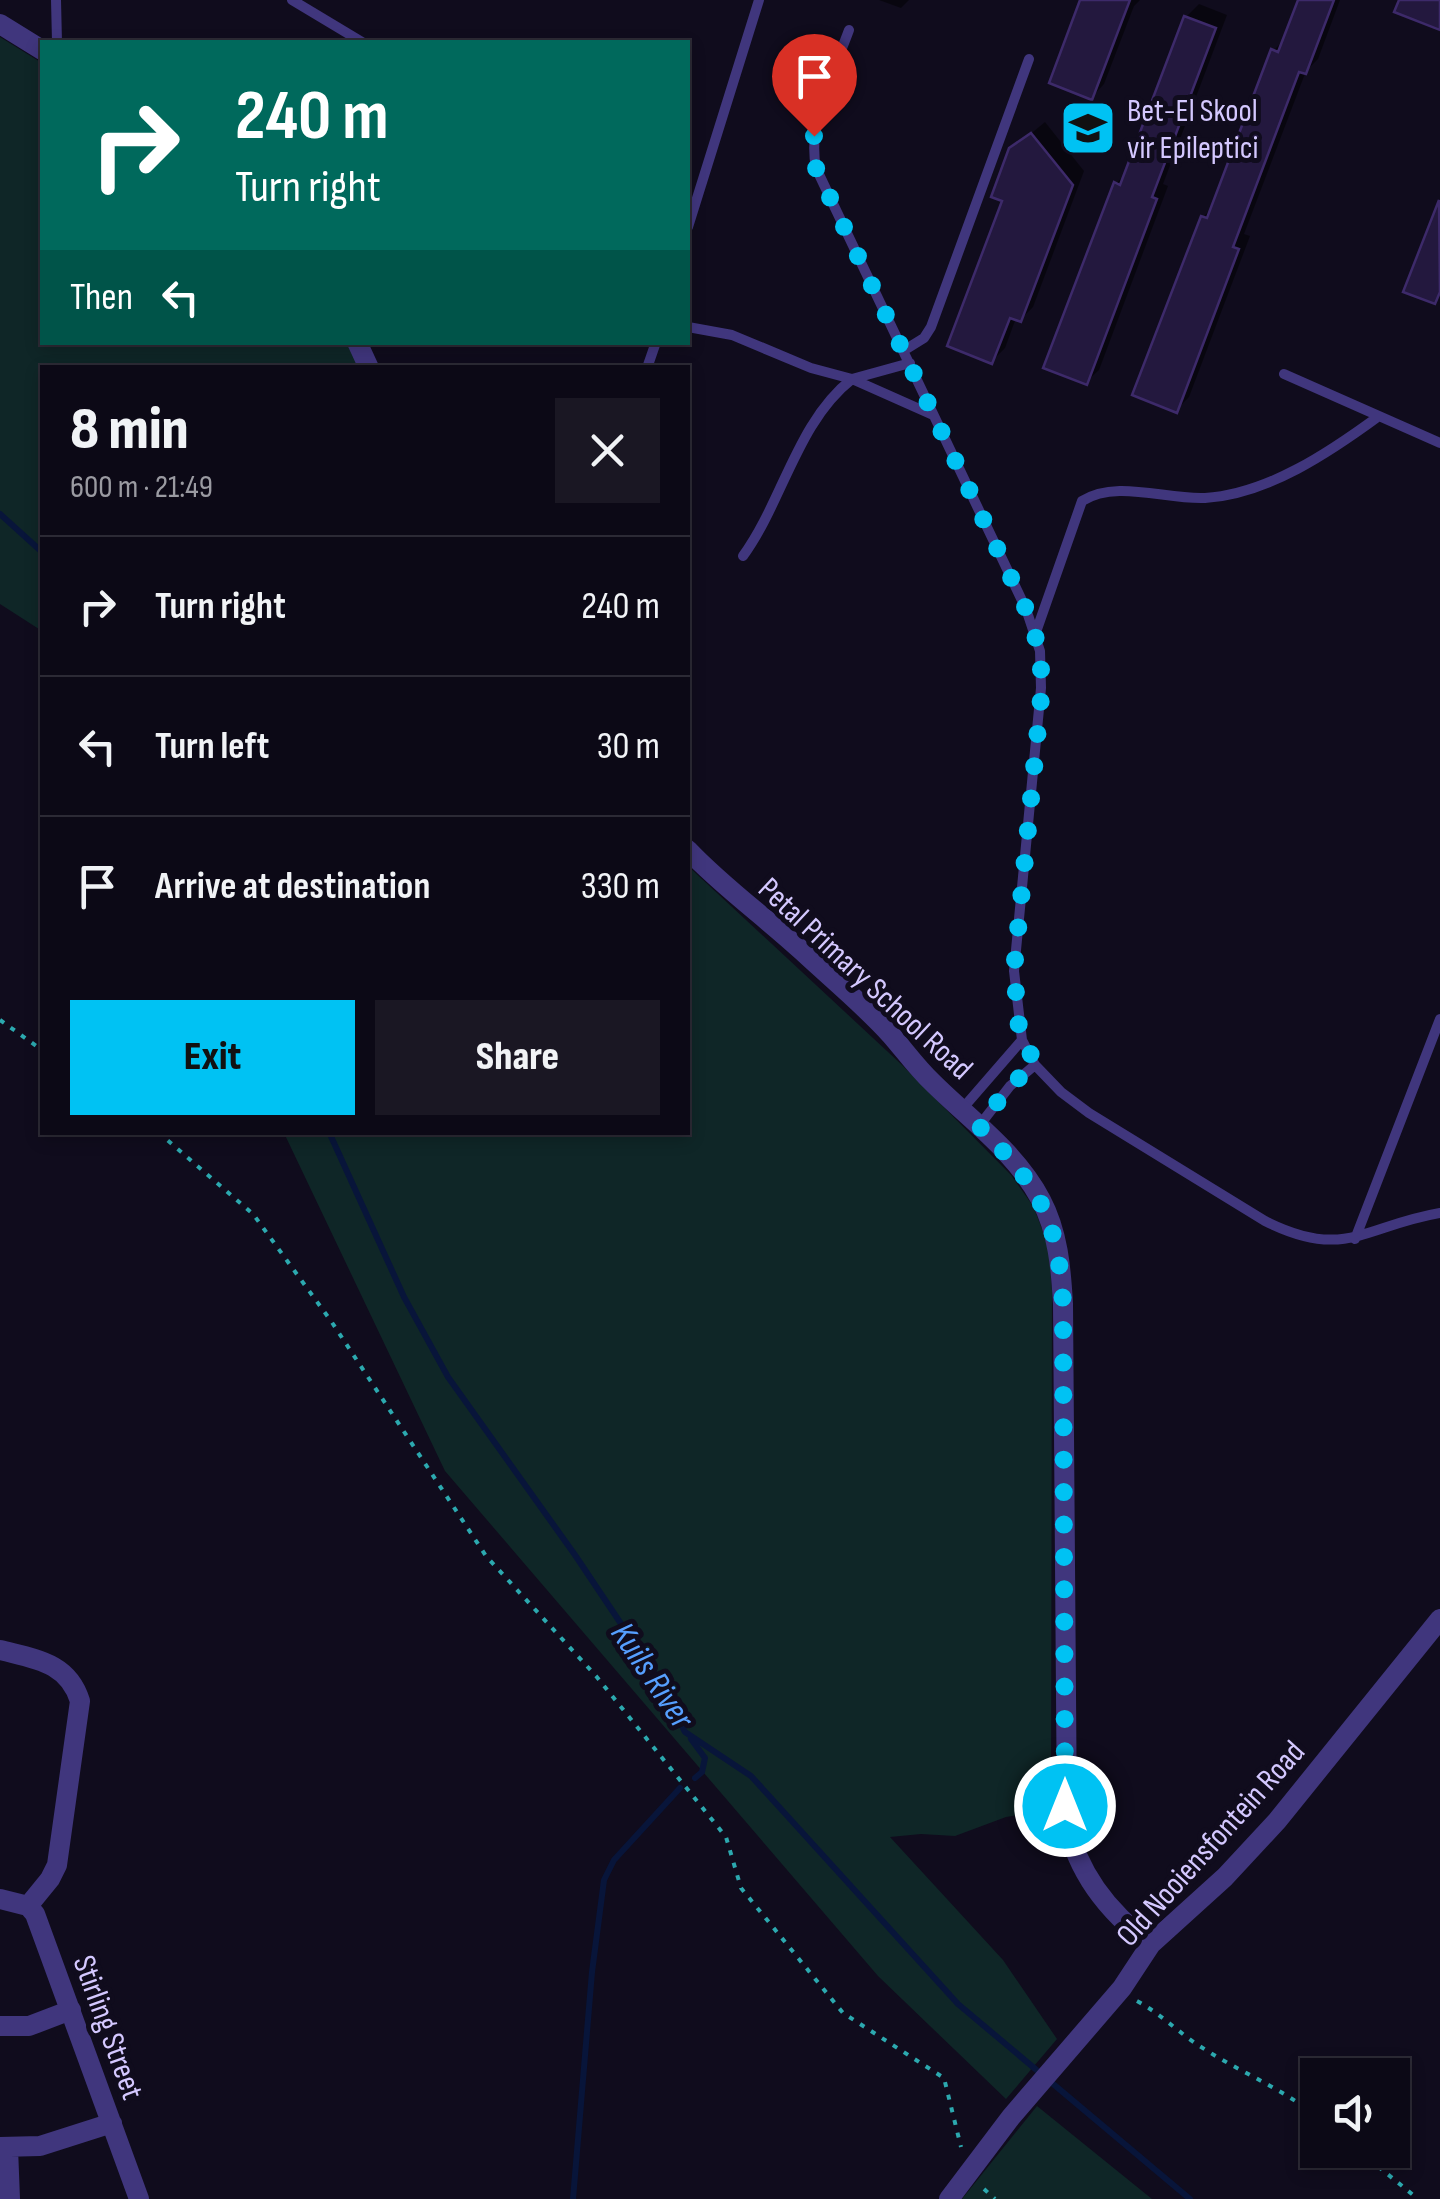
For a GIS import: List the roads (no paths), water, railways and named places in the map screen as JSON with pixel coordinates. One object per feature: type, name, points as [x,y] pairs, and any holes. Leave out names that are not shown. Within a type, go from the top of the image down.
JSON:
[{"type":"street","points":[[0,24],[40,49]]},
{"type":"street","name":"Petal Primary School Road","points":[[690,852],[723,886],[764,918],[890,1033],[933,1083],[963,1108],[1016,1164],[1039,1197],[1055,1236],[1063,1304],[1067,1824],[1076,1856],[1093,1888],[1151,1944]]},
{"type":"street","name":"Old Nooiensfontein Road","points":[[949,2199],[1010,2117],[1122,1988],[1151,1944],[1225,1877],[1277,1821],[1440,1620]]},
{"type":"street","points":[[0,1650],[54,1664],[76,1687],[80,1701],[57,1864],[28,1906],[0,1899]]},
{"type":"street","name":"Stirling Street","points":[[28,1906],[35,1914],[139,2199]]},
{"type":"street","points":[[0,2026],[30,2026],[71,2010]]},
{"type":"street","points":[[10,2199],[4,2148],[40,2146],[112,2123]]},
{"type":"lane","points":[[56,0],[57,40]]},
{"type":"lane","points":[[292,0],[359,40]]},
{"type":"lane","points":[[690,221],[758,0]]},
{"type":"lane","points":[[850,30],[818,116],[816,168],[1036,633],[1042,688],[1014,970],[1022,1040],[1035,1064],[1088,1114],[1296,1236],[1355,1239],[1440,1212]]},
{"type":"lane","points":[[903,350],[924,338],[931,327],[1029,59]]},
{"type":"lane","points":[[690,328],[732,335],[934,414]]},
{"type":"lane","points":[[742,556],[760,533],[817,415],[833,394],[852,379],[910,363]]},
{"type":"lane","points":[[1284,374],[1440,443]]},
{"type":"lane","points":[[1036,633],[1082,500],[1104,492],[1207,498],[1250,487],[1316,458],[1379,416]]},
{"type":"lane","points":[[1355,1239],[1440,1019]]},
{"type":"lane","points":[[963,1108],[1022,1040]]},
{"type":"lane","points":[[979,1126],[1010,1086],[1035,1064]]},
{"type":"waterway","name":"Kuils River","points":[[0,514],[40,550]]},
{"type":"waterway","name":"Kuils River","points":[[330,1135],[404,1297],[448,1377],[656,1676],[685,1732],[751,1776],[958,2004],[1190,2199]]},
{"type":"waterway","points":[[691,1739],[705,1758],[702,1772],[695,1778]]},
{"type":"waterway","points":[[573,2199],[592,1972],[604,1880],[614,1860],[680,1788]]},
{"type":"place","name":"Bet-El Skool vir Epileptici","points":[[1088,128]]}]
